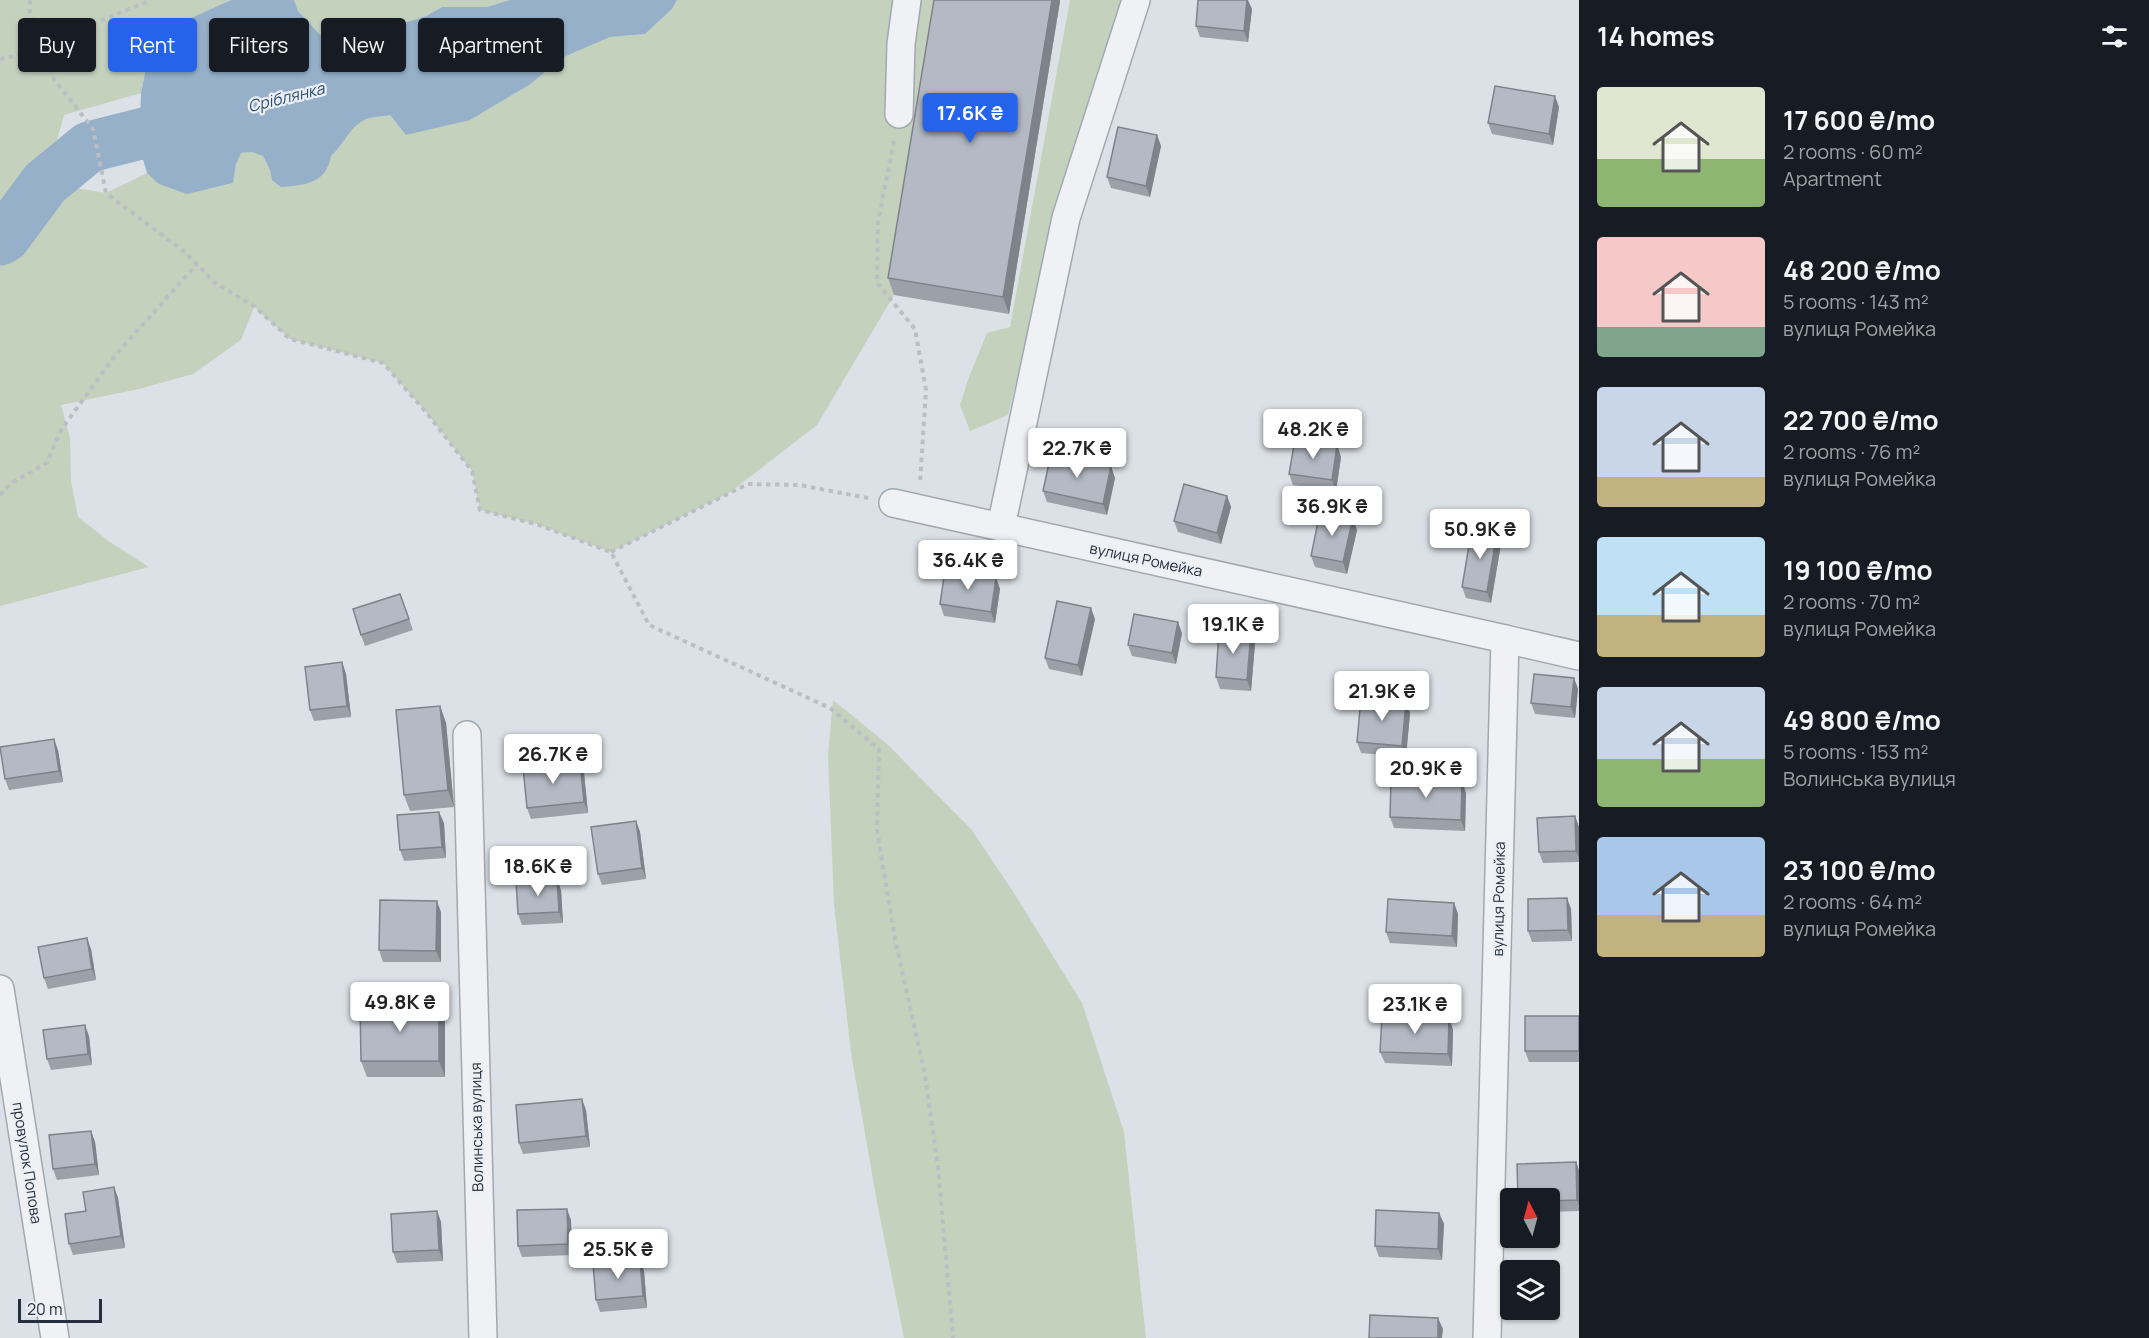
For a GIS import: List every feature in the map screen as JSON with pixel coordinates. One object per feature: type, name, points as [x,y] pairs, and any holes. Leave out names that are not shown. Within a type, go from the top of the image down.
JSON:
[{"type":"street","points":[[899,114],[901,44],[907,0]]},
{"type":"street","points":[[1001,527],[1066,218],[1136,0]]},
{"type":"street","name":"вулиця Ромейка","points":[[892,503],[1579,656]]},
{"type":"street","name":"вулиця Ромейка","points":[[1487,1338],[1505,639]]},
{"type":"street","name":"Волинська вулиця","points":[[467,735],[483,1338]]},
{"type":"street","name":"провулок Попова","points":[[0,989],[54,1338]]},
{"type":"path","points":[[30,0],[31,18]]},
{"type":"path","points":[[96,22],[151,0]]},
{"type":"path","points":[[0,59],[18,54]]},
{"type":"path","points":[[51,72],[54,79],[93,129],[106,193],[186,253],[215,283],[254,306],[290,339],[383,363],[426,412],[472,471],[480,510],[536,524],[611,552],[649,625],[830,708],[879,749],[877,830],[895,939],[925,1075],[938,1167],[953,1338]]},
{"type":"path","points":[[899,114],[878,222],[877,283],[915,329],[926,390],[920,509]]},
{"type":"path","points":[[0,495],[11,483],[47,463],[61,430],[114,357],[197,264]]},
{"type":"path","points":[[611,552],[748,484],[799,485],[892,503]]},
{"type":"green space","points":[[0,0],[231,0],[191,18],[108,18],[108,72],[145,72],[141,93],[64,115],[45,183],[106,193],[147,173],[167,185],[188,190],[233,183],[236,164],[241,153],[252,152],[263,156],[272,180],[329,164],[331,156],[353,129],[364,120],[371,118],[390,115],[396,123],[470,120],[529,85],[545,72],[564,72],[564,57],[610,37],[645,34],[672,9],[677,0],[943,0],[894,295],[817,425],[729,493],[611,552],[536,524],[480,510],[472,471],[426,412],[383,363],[290,339],[254,307],[241,340],[193,374],[139,389],[61,405],[70,438],[71,481],[78,517],[110,542],[149,567],[0,606]]},
{"type":"green space","points":[[294,0],[510,0],[487,7],[442,7],[426,16],[406,22],[406,18],[321,18],[321,36],[309,23],[309,18],[305,18],[298,11]]},
{"type":"green space","points":[[1070,0],[1123,0],[1058,212],[1008,415],[970,431],[960,405],[987,333],[1010,327]]},
{"type":"green space","points":[[833,700],[886,743],[971,829],[1014,893],[1082,1003],[1124,1132],[1146,1338],[904,1338],[851,1053],[834,904],[828,755]]},
{"type":"water","points":[[231,0],[294,0],[298,11],[305,18],[209,18],[209,72],[309,72],[309,23],[321,36],[321,72],[406,72],[406,22],[418,19],[418,72],[545,72],[529,85],[470,120],[406,135],[390,115],[364,120],[353,129],[331,156],[319,178],[306,184],[281,187],[272,180],[263,156],[252,152],[241,153],[236,164],[233,183],[187,194],[159,184],[147,173],[139,146],[141,93],[145,72],[197,72],[197,18],[191,18]]},
{"type":"water","points":[[510,0],[677,0],[672,9],[645,34],[610,37],[564,57],[564,18],[420,18],[442,7],[487,7]]},
{"type":"building","points":[[934,0],[1052,0],[1003,297],[888,278]]},
{"type":"building","points":[[1198,0],[1247,0],[1244,31],[1196,26]]},
{"type":"building","points":[[1495,86],[1555,96],[1549,134],[1488,123]]},
{"type":"building","points":[[1118,127],[1157,135],[1146,186],[1107,177]]},
{"type":"building","points":[[1295,439],[1337,445],[1332,480],[1289,474]]},
{"type":"building","points":[[1051,454],[1111,466],[1103,504],[1043,491]]},
{"type":"building","points":[[1184,484],[1227,496],[1217,533],[1174,521]]},
{"type":"building","points":[[1320,512],[1353,518],[1343,562],[1311,556]]},
{"type":"building","points":[[1472,528],[1497,533],[1487,592],[1462,587]]},
{"type":"building","points":[[945,570],[996,578],[991,612],[940,604]]},
{"type":"building","points":[[400,594],[409,619],[361,635],[353,609]]},
{"type":"building","points":[[1057,601],[1091,608],[1078,665],[1045,658]]},
{"type":"building","points":[[1134,614],[1178,622],[1172,653],[1128,645]]},
{"type":"building","points":[[1219,631],[1251,633],[1247,680],[1216,677]]},
{"type":"building","points":[[342,662],[347,706],[310,710],[305,667]]},
{"type":"building","points":[[1534,674],[1574,678],[1571,707],[1531,703]]},
{"type":"building","points":[[1361,698],[1406,702],[1402,746],[1357,742]]},
{"type":"building","points":[[440,706],[448,790],[404,795],[396,710]]},
{"type":"building","points":[[54,739],[59,771],[5,779],[0,747]]},
{"type":"building","points":[[580,762],[584,802],[527,808],[523,767]]},
{"type":"building","points":[[1391,779],[1462,781],[1461,820],[1390,817]]},
{"type":"building","points":[[439,812],[442,847],[400,850],[397,815]]},
{"type":"building","points":[[1575,816],[1576,851],[1539,852],[1537,818]]},
{"type":"building","points":[[636,821],[642,868],[598,874],[591,827]]},
{"type":"building","points":[[557,879],[559,912],[518,914],[516,881]]},
{"type":"building","points":[[1567,898],[1568,930],[1528,931],[1528,899]]},
{"type":"building","points":[[1388,899],[1454,903],[1452,936],[1386,932]]},
{"type":"building","points":[[380,900],[437,901],[436,951],[379,950]]},
{"type":"building","points":[[87,938],[92,969],[44,978],[38,947]]},
{"type":"building","points":[[360,1005],[439,1005],[439,1061],[361,1061]]},
{"type":"building","points":[[1382,1016],[1449,1018],[1448,1054],[1380,1052]]},
{"type":"building","points":[[1525,1016],[1579,1016],[1579,1051],[1525,1051]]},
{"type":"building","points":[[85,1025],[88,1054],[47,1059],[43,1030]]},
{"type":"building","points":[[582,1099],[586,1136],[519,1143],[516,1105]]},
{"type":"building","points":[[91,1131],[95,1164],[53,1169],[49,1135]]},
{"type":"building","points":[[1576,1162],[1577,1200],[1560,1201],[1560,1188],[1518,1188],[1517,1164]]},
{"type":"building","points":[[114,1187],[121,1236],[69,1244],[65,1214],[86,1211],[83,1192]]},
{"type":"building","points":[[567,1209],[568,1244],[518,1246],[517,1210]]},
{"type":"building","points":[[1376,1210],[1439,1213],[1438,1249],[1375,1246]]},
{"type":"building","points":[[437,1211],[439,1250],[393,1252],[391,1214]]},
{"type":"building","points":[[640,1260],[643,1296],[596,1300],[593,1264]]},
{"type":"building","points":[[1370,1315],[1438,1318],[1438,1338],[1369,1338]]},
{"type":"waterway","name":"Сріблянка","points":[[0,240],[5,237],[45,183],[89,147],[207,117]]}]
